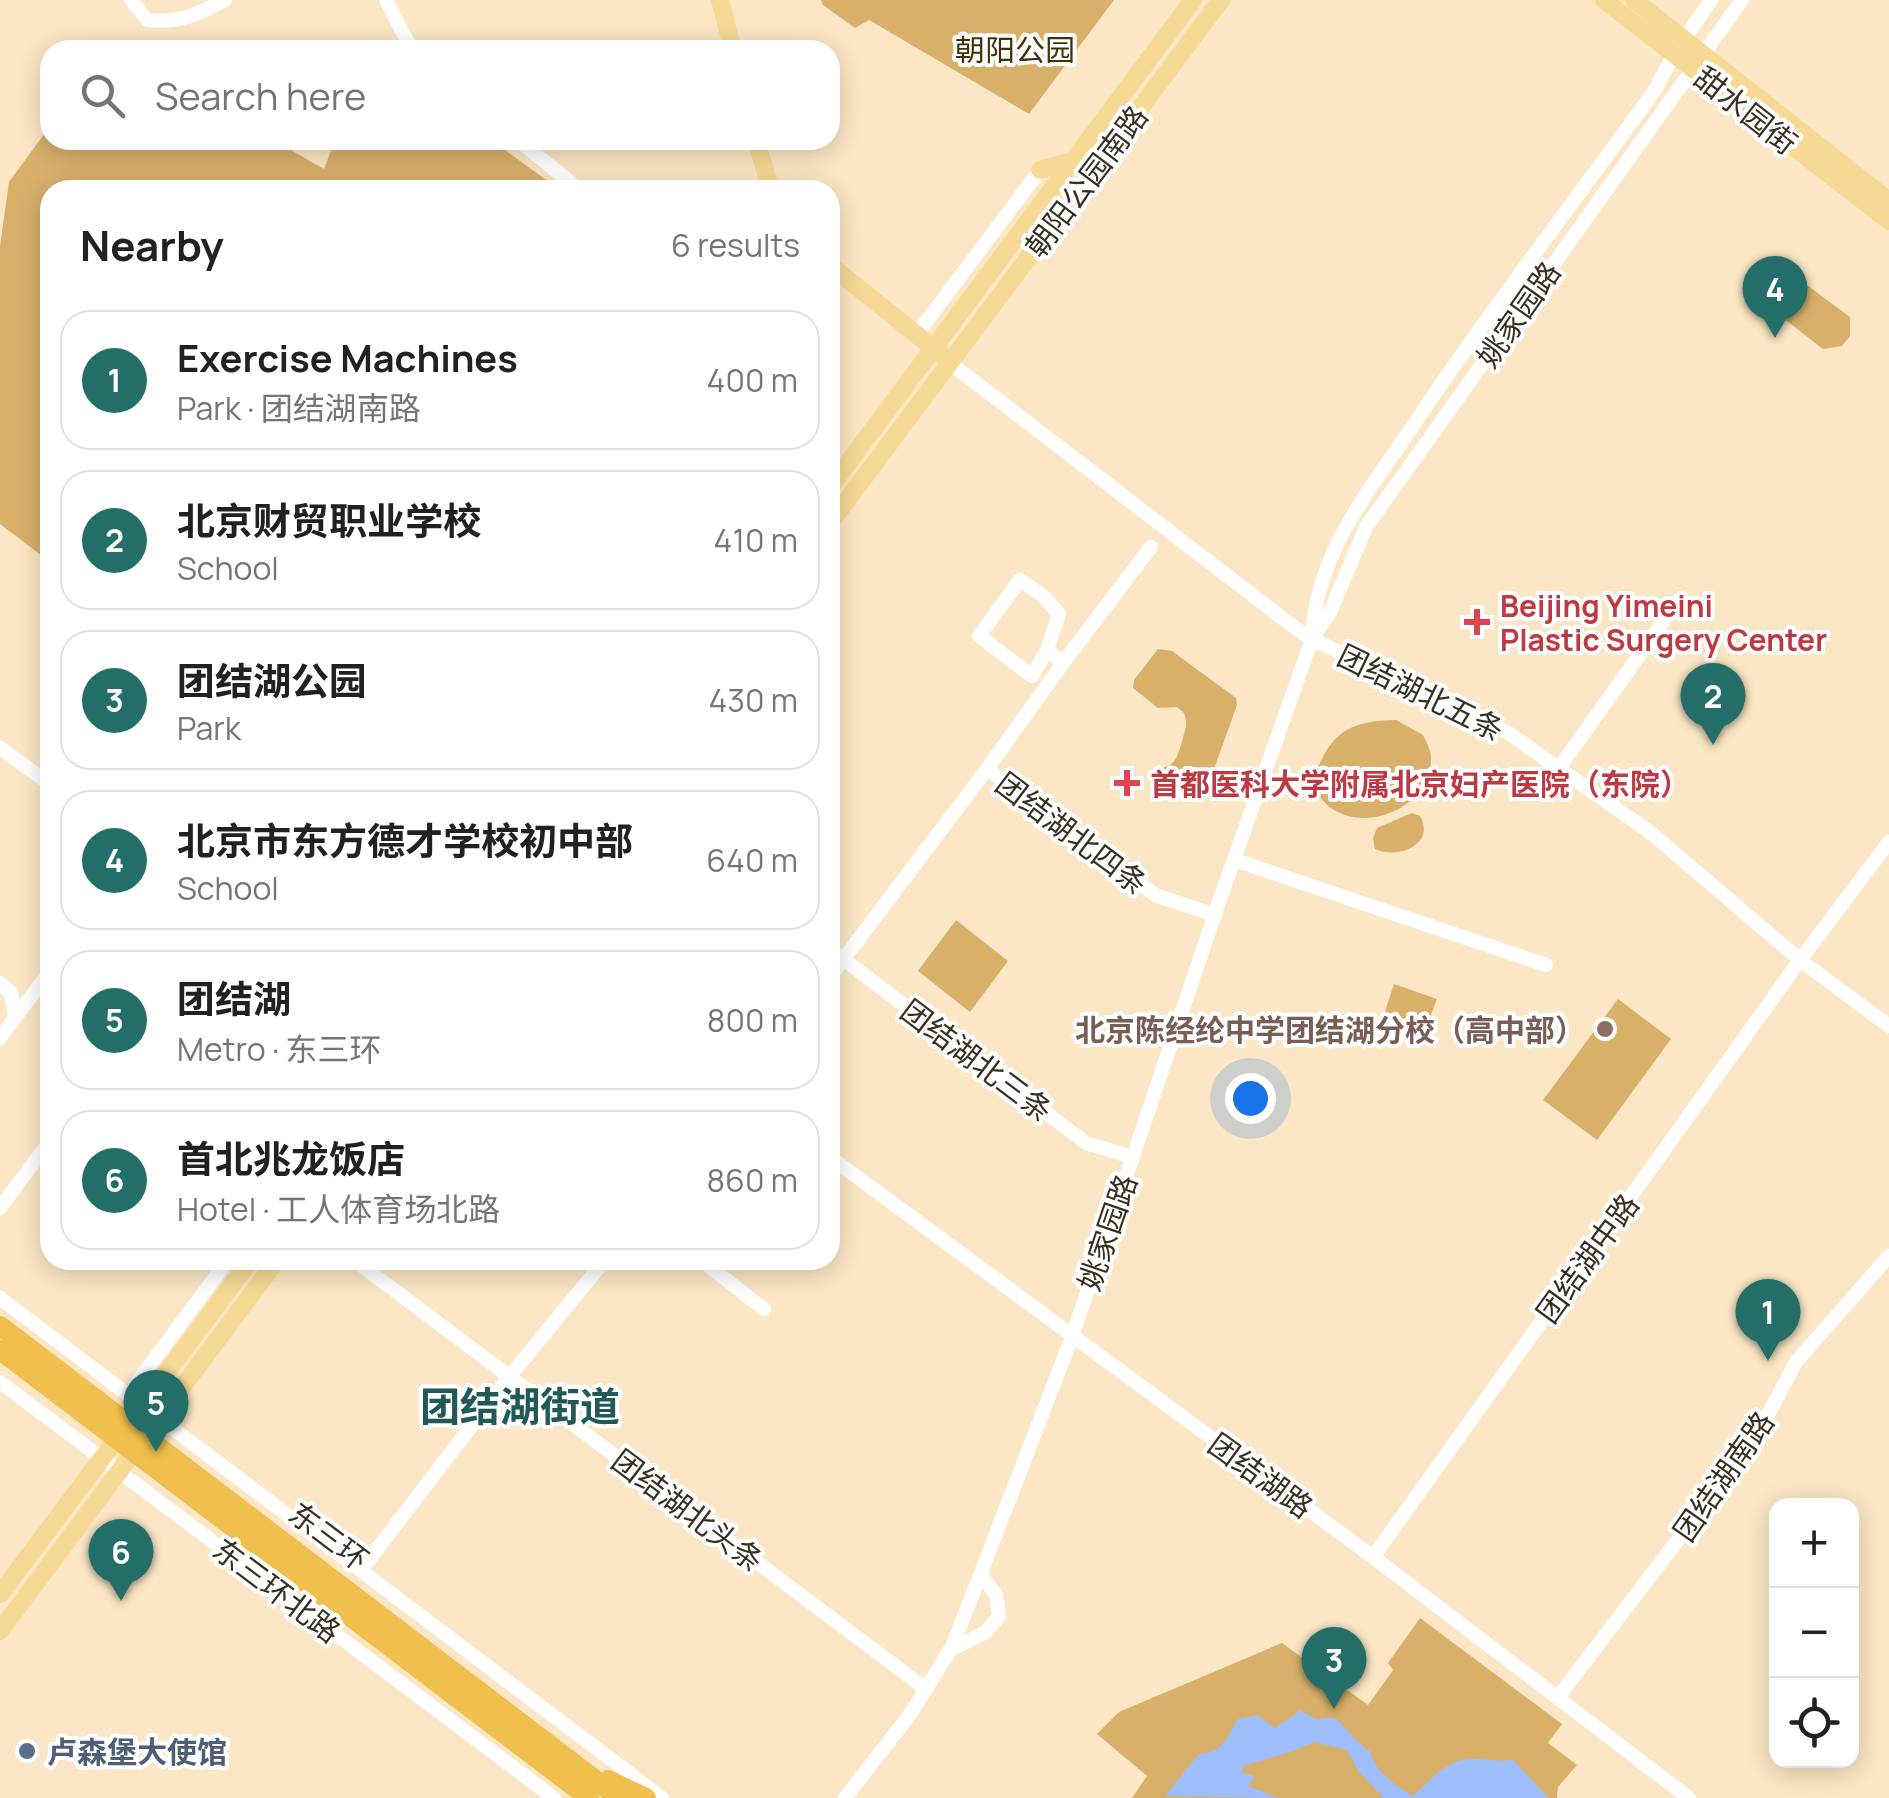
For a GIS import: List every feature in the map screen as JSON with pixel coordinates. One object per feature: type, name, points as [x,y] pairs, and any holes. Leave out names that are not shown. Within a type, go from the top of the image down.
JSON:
[{"type":"highway","name":"东三环","points":[[0,1326],[13,1352],[619,1798]]},
{"type":"highway","name":"东三环","points":[[284,1552],[589,1798]]},
{"type":"highway","points":[[534,1756],[572,1798]]},
{"type":"highway","points":[[574,1764],[646,1798]]},
{"type":"main road","points":[[708,0],[718,40]]},
{"type":"main road","points":[[720,0],[730,40]]},
{"type":"main road","name":"朝阳公园南路","points":[[840,474],[1194,0]]},
{"type":"main road","name":"朝阳公园南路","points":[[840,510],[1221,0]]},
{"type":"main road","name":"甜水园街","points":[[1604,0],[1679,46],[1889,221]]},
{"type":"main road","name":"甜水园街","points":[[1634,0],[1679,46]]},
{"type":"main road","name":"甜水园街","points":[[1698,61],[1889,200]]},
{"type":"main road","points":[[747,150],[755,180]]},
{"type":"main road","points":[[759,150],[768,180]]},
{"type":"main road","points":[[1040,170],[1074,161]]},
{"type":"main road","points":[[840,274],[917,334],[932,352]]},
{"type":"main road","points":[[840,288],[950,362]]},
{"type":"main road","points":[[0,1594],[100,1460],[137,1402],[242,1270]]},
{"type":"main road","points":[[0,1631],[270,1270]]},
{"type":"street","points":[[130,0],[147,20],[170,22],[196,15],[225,0]]},
{"type":"street","points":[[386,0],[407,40]]},
{"type":"street","name":"姚家园路","points":[[1312,639],[1314,603],[1331,557],[1360,502],[1442,381],[1654,90],[1712,0]]},
{"type":"street","name":"姚家园路","points":[[845,1798],[897,1732],[950,1650],[981,1575],[1072,1337],[1312,639],[1330,612],[1366,527],[1742,0]]},
{"type":"street","points":[[530,150],[568,180]]},
{"type":"street","points":[[917,334],[1040,170]]},
{"type":"street","name":"团结湖北五条","points":[[950,362],[1312,639],[1507,732],[1650,832],[1800,960],[1889,1026]]},
{"type":"street","points":[[840,964],[1151,546]]},
{"type":"street","points":[[1020,580],[1054,606],[1058,614],[1047,650],[1032,676],[979,636],[1020,580]]},
{"type":"street","points":[[1559,768],[1678,601]]},
{"type":"street","points":[[1047,650],[1063,663]]},
{"type":"street","points":[[2,752],[40,777]]},
{"type":"street","name":"团结湖北四条","points":[[988,769],[1155,896],[1214,916]]},
{"type":"street","name":"团结湖中路","points":[[1374,1557],[1800,960],[1889,842]]},
{"type":"street","points":[[1234,860],[1546,965]]},
{"type":"street","name":"团结湖北三条","points":[[840,956],[1086,1143],[1132,1157]]},
{"type":"street","points":[[0,983],[11,994],[15,1018]]},
{"type":"street","points":[[0,1038],[40,984]]},
{"type":"street","points":[[0,1208],[40,1154]]},
{"type":"street","name":"团结湖路","points":[[840,1164],[1374,1557],[1689,1798]]},
{"type":"street","name":"团结湖南路","points":[[1558,1697],[1755,1439],[1796,1362],[1889,1256]]},
{"type":"street","points":[[137,1402],[135,1385],[221,1270]]},
{"type":"street","name":"团结湖北头条","points":[[367,1270],[926,1689]]},
{"type":"street","points":[[361,1570],[597,1270]]},
{"type":"street","points":[[714,1270],[764,1308]]},
{"type":"street","points":[[0,1298],[662,1798]]},
{"type":"street","points":[[24,1401],[64,1346]]},
{"type":"street","name":"东三环北路","points":[[0,1382],[554,1798]]},
{"type":"street","points":[[212,1542],[252,1488]]},
{"type":"street","points":[[950,1650],[986,1632],[999,1616],[996,1595],[981,1575]]},
{"type":"green space","name":"朝阳公园","points":[[821,0],[1114,0],[1029,114],[869,20],[855,28]]},
{"type":"green space","points":[[40,140],[40,150],[291,150],[324,169],[331,150],[505,150],[546,180],[40,180],[40,554],[0,524],[0,246],[9,182]]},
{"type":"green space","points":[[1780,265],[1850,317],[1850,336],[1842,346],[1823,349],[1756,297],[1754,276],[1760,267]]},
{"type":"green space","points":[[1158,649],[1172,651],[1236,698],[1237,705],[1209,783],[1182,781],[1166,785],[1150,773],[1175,760],[1186,726],[1184,713],[1177,707],[1158,708],[1133,688],[1134,680]]},
{"type":"green space","points":[[1396,720],[1423,735],[1430,751],[1428,777],[1417,795],[1382,816],[1361,818],[1341,814],[1324,802],[1312,782],[1333,742],[1351,728]]},
{"type":"green space","points":[[1412,813],[1420,816],[1424,826],[1419,842],[1404,851],[1375,849],[1373,838],[1377,828]]},
{"type":"green space","points":[[956,920],[1008,961],[970,1012],[918,971]]},
{"type":"green space","points":[[1394,984],[1437,999],[1429,1020],[1405,1036],[1379,1030]]},
{"type":"green space","points":[[1618,999],[1671,1039],[1597,1140],[1543,1100]]},
{"type":"green space","points":[[1420,1618],[1562,1724],[1548,1743],[1577,1765],[1558,1787],[1557,1798],[1132,1798],[1147,1776],[1097,1734],[1119,1712],[1282,1643],[1368,1705],[1393,1670],[1388,1663]]},
{"type":"water","points":[[1299,1710],[1316,1719],[1335,1718],[1370,1751],[1387,1777],[1413,1796],[1447,1766],[1473,1759],[1513,1760],[1549,1798],[1384,1798],[1359,1772],[1347,1750],[1314,1742],[1245,1765],[1241,1773],[1255,1776],[1248,1786],[1278,1798],[1165,1796],[1199,1754],[1224,1743],[1238,1719],[1257,1715],[1275,1728]]},
{"type":"place","name":"北京市东方德才学校初中部","points":[[1775,338]]},
{"type":"place","name":"Beijing Yimeini Plastic Surgery Center","points":[[1477,622]]},
{"type":"place","name":"北京财贸职业学校","points":[[1713,745]]},
{"type":"place","name":"首都医科大学附属北京妇产医院（东院）","points":[[1127,783]]},
{"type":"place","name":"北京陈经纶中学团结湖分校（高中部）","points":[[1605,1029]]},
{"type":"place","name":"Exercise Machines","points":[[1768,1361]]},
{"type":"place","name":"团结湖","points":[[156,1452]]},
{"type":"place","name":"首北兆龙饭店","points":[[121,1601]]},
{"type":"place","name":"团结湖公园","points":[[1334,1709]]},
{"type":"place","name":"卢森堡大使馆","points":[[27,1751]]},
{"type":"district","name":"团结湖街道","points":[[520,1405]]}]
